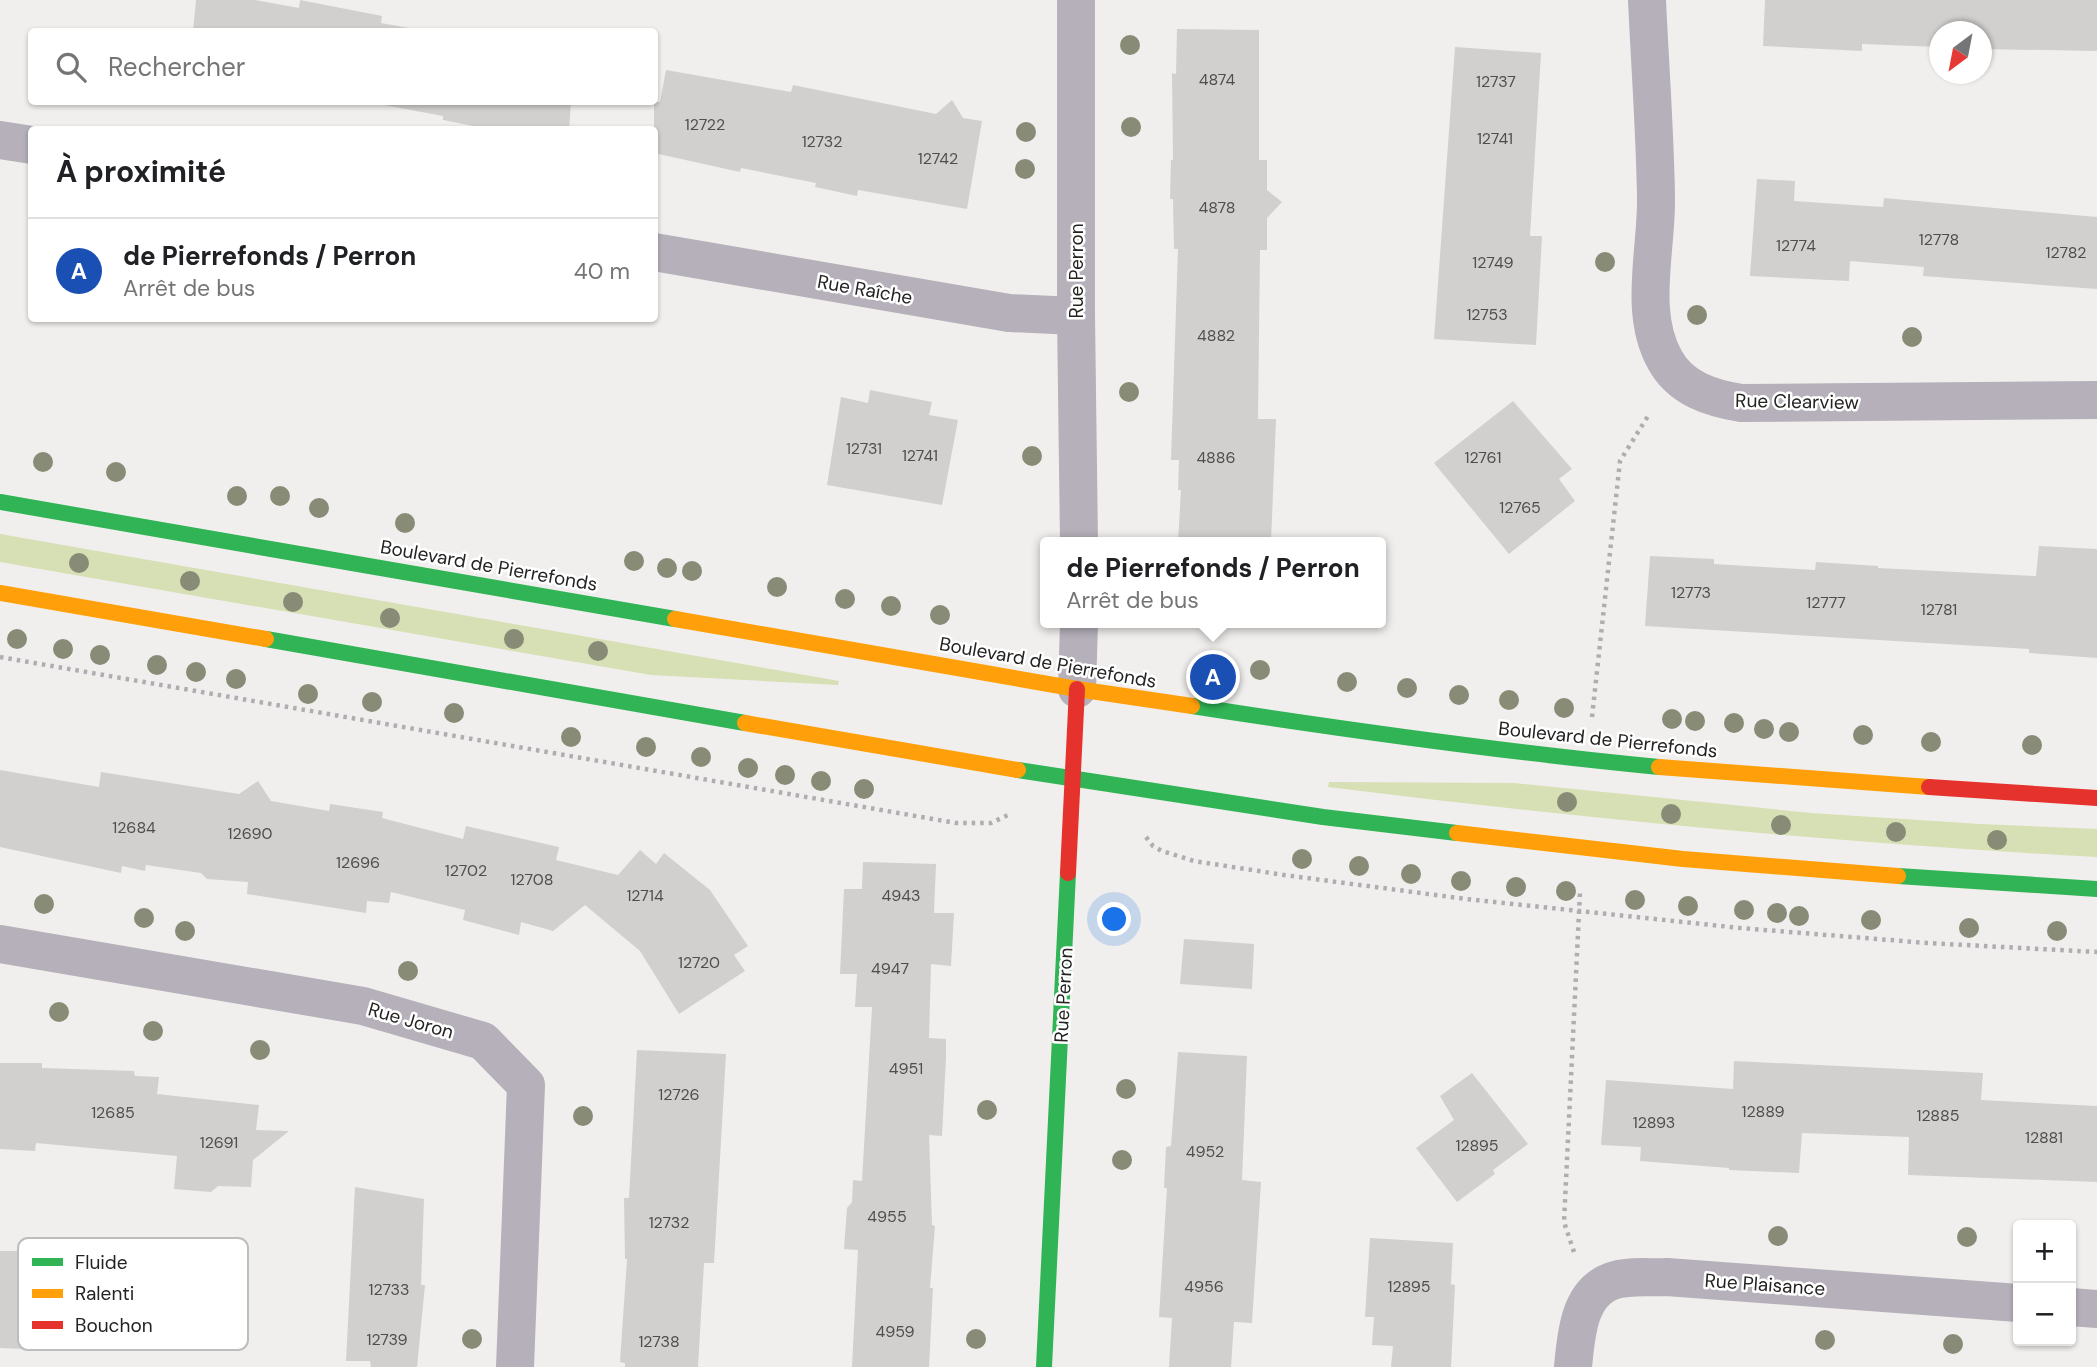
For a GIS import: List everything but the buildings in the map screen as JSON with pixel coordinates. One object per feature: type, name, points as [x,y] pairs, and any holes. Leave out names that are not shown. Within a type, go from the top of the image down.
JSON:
[{"type":"main road","name":"Boulevard de Pierrefonds","points":[[0,502],[1077,689],[1350,730],[1587,760],[1787,778],[2097,798]]},
{"type":"main road","points":[[0,593],[1074,780],[1323,817],[1584,849],[1778,867],[2097,889]]},
{"type":"main road","name":"Rue Perron","points":[[1044,1367],[1077,689]]},
{"type":"street","name":"Rue Perron","points":[[1076,0],[1079,537]]},
{"type":"street","name":"Rue Clearview","points":[[1647,0],[1656,199],[1652,319],[1657,342],[1666,362],[1680,379],[1699,393],[1741,403],[2097,400]]},
{"type":"street","points":[[0,140],[28,144]]},
{"type":"street","name":"Rue Raîche","points":[[658,253],[1009,313],[1076,316]]},
{"type":"street","name":"Rue Perron","points":[[1077,689],[1079,628]]},
{"type":"street","name":"Rue Joron","points":[[0,944],[363,1006],[483,1041],[526,1086],[515,1367]]},
{"type":"street","name":"Rue Plaisance","points":[[1573,1367],[1578,1329],[1586,1303],[1598,1289],[1613,1280],[1667,1277],[2013,1303]]},
{"type":"street","points":[[2076,1307],[2097,1309]]},
{"type":"path","points":[[1591,725],[1620,461],[1648,416]]},
{"type":"path","points":[[0,657],[956,823],[992,823],[1009,814]]},
{"type":"path","points":[[1147,838],[1153,846],[1174,856],[1219,865],[1578,912],[1927,943],[2097,952]]},
{"type":"path","points":[[1576,1256],[1564,1222],[1581,882]]},
{"type":"green space","points":[[0,534],[839,681],[838,685],[651,675],[0,562]]},
{"type":"green space","points":[[1329,782],[1514,783],[1811,813],[2097,829],[2097,857],[1904,845],[1616,820],[1328,787]]},
{"type":"traffic: fast","points":[[0,502],[675,619]]},
{"type":"traffic: fast","points":[[266,639],[745,723]]},
{"type":"traffic: fast","points":[[1192,706],[1425,740],[1659,767]]},
{"type":"traffic: fast","points":[[1018,770],[1323,817],[1457,833]]},
{"type":"traffic: fast","points":[[1044,1367],[1068,873]]},
{"type":"traffic: fast","points":[[1898,876],[2097,889]]},
{"type":"traffic: slow","points":[[0,593],[266,639]]},
{"type":"traffic: slow","points":[[675,619],[1077,689],[1192,706]]},
{"type":"traffic: slow","points":[[745,723],[1018,770]]},
{"type":"traffic: slow","points":[[1659,767],[1929,787]]},
{"type":"traffic: slow","points":[[1457,833],[1683,859],[1898,876]]},
{"type":"traffic: jam","points":[[1068,873],[1077,689]]},
{"type":"traffic: jam","points":[[1929,787],[2097,798]]},
{"type":"place","name":"de Pierrefonds / Perron","points":[[1213,677]]}]
